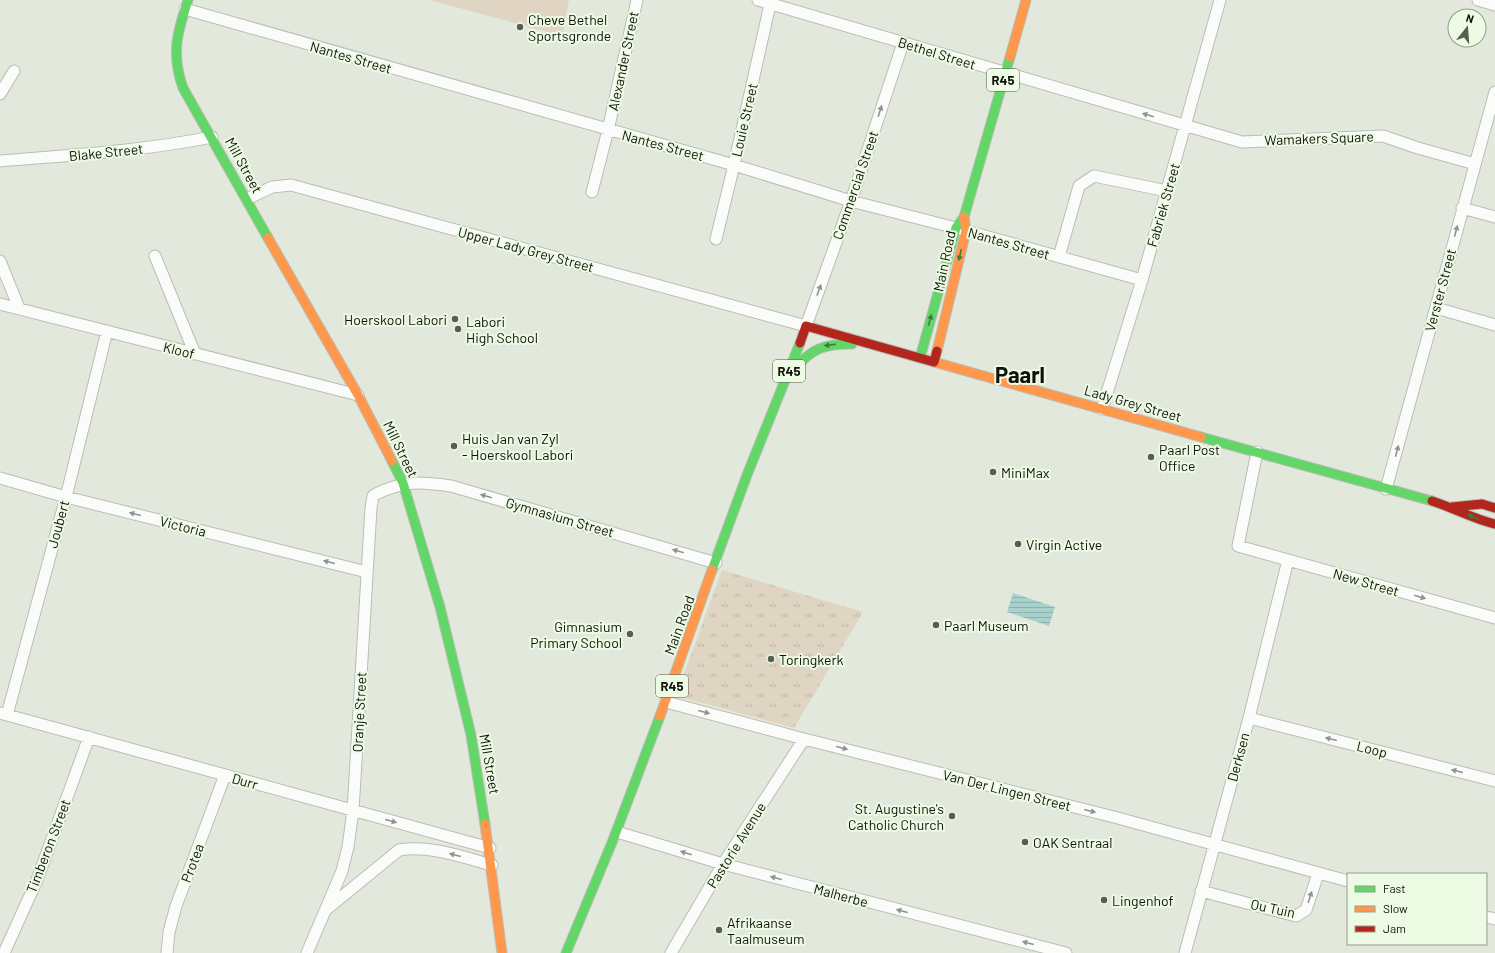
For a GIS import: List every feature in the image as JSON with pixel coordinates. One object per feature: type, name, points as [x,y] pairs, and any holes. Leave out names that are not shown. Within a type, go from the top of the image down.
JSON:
[{"type":"main road","name":"R45","points":[[1005,73],[1026,0]]},
{"type":"main road","name":"Mill Street","points":[[186,4],[175,47],[176,70],[183,88],[358,395],[403,483],[431,572],[455,663],[471,735],[490,848],[502,953]]},
{"type":"main road","name":"Main Road","points":[[934,362],[961,229],[1005,73]]},
{"type":"main road","name":"Main Road","points":[[920,358],[961,229]]},
{"type":"main road","name":"Main Road","points":[[566,953],[616,832],[666,702],[747,476],[806,326]]},
{"type":"main road","name":"Lady Grey Street","points":[[806,326],[1452,507],[1478,520],[1495,524]]},
{"type":"main road","points":[[783,387],[800,361],[814,349],[834,345],[868,344]]},
{"type":"main road","name":"Lady Grey Street","points":[[1452,507],[1482,504],[1495,508]]},
{"type":"street","name":"Alexander Street","points":[[592,192],[608,130],[637,0]]},
{"type":"street","name":"Bethel Street","points":[[758,0],[771,2],[1185,126]]},
{"type":"street","name":"Fabriek Street","points":[[1102,409],[1142,280],[1220,0]]},
{"type":"street","points":[[1478,0],[1495,5]]},
{"type":"street","name":"Louie Street","points":[[716,239],[771,2]]},
{"type":"street","name":"Nantes Street","points":[[186,4],[608,130],[734,165],[851,201],[961,229],[1142,280]]},
{"type":"street","name":"Commercial Street","points":[[806,326],[851,201],[903,42]]},
{"type":"street","points":[[0,94],[14,71]]},
{"type":"street","name":"Verster Street","points":[[1386,489],[1462,208],[1493,107],[1495,92]]},
{"type":"street","name":"Wamakers Square","points":[[1185,126],[1242,142],[1383,136],[1418,148],[1475,164]]},
{"type":"street","name":"Blake Street","points":[[0,161],[83,155],[177,144],[212,137]]},
{"type":"street","points":[[1059,257],[1079,186],[1085,180],[1094,176],[1167,191]]},
{"type":"street","name":"Upper Lady Grey Street","points":[[247,199],[272,187],[292,185],[806,326]]},
{"type":"street","points":[[1462,208],[1495,217]]},
{"type":"street","points":[[155,256],[195,354]]},
{"type":"street","points":[[0,262],[19,308]]},
{"type":"street","name":"Kloof","points":[[0,304],[358,395]]},
{"type":"street","points":[[1436,308],[1495,325]]},
{"type":"street","name":"Joubert","points":[[3,714],[66,497],[107,331]]},
{"type":"street","name":"New Street","points":[[1256,452],[1238,546],[1495,618]]},
{"type":"street","name":"Victoria","points":[[0,478],[66,497],[367,572]]},
{"type":"street","name":"Gymnasium Street","points":[[403,483],[422,482],[451,486],[716,562]]},
{"type":"street","name":"Oranje Street","points":[[307,953],[342,871],[348,847],[353,811],[371,508],[373,496],[403,483]]},
{"type":"street","name":"Derksen","points":[[1185,953],[1249,718],[1288,560]]},
{"type":"street","name":"Van Der Lingen Street","points":[[666,702],[804,739],[1114,817],[1347,881]]},
{"type":"street","name":"Durr","points":[[3,714],[490,848]]},
{"type":"street","name":"Loop","points":[[1249,718],[1495,780]]},
{"type":"street","name":"Timberon Street","points":[[4,953],[37,880],[89,737]]},
{"type":"street","name":"Pastorie Avenue","points":[[672,953],[723,864],[804,739]]},
{"type":"street","name":"Protea","points":[[167,953],[169,932],[176,906],[225,775]]},
{"type":"street","name":"Malherbe","points":[[616,832],[723,864],[1066,953]]},
{"type":"street","points":[[327,909],[399,850],[411,848],[438,850],[492,865]]},
{"type":"street","name":"Ou Tuin","points":[[1201,891],[1296,916],[1306,910],[1318,874]]},
{"type":"green space","points":[[430,0],[569,0],[562,36]]},
{"type":"green space","points":[[722,570],[863,612],[794,728],[676,696]]},
{"type":"water","points":[[1013,593],[1055,607],[1049,626],[1007,612]]},
{"type":"traffic: fast","points":[[188,0],[178,33],[176,54],[179,76],[183,88],[268,238]]},
{"type":"traffic: fast","points":[[920,358],[956,228],[964,217],[1010,57]]},
{"type":"traffic: fast","points":[[712,570],[747,475],[800,343]]},
{"type":"traffic: fast","points":[[794,370],[806,357],[819,349],[826,346],[852,344]]},
{"type":"traffic: fast","points":[[1201,437],[1432,501]]},
{"type":"traffic: fast","points":[[392,461],[403,483],[440,607],[471,735],[485,824]]},
{"type":"traffic: fast","points":[[566,953],[613,840],[660,716]]},
{"type":"traffic: slow","points":[[1010,57],[1026,0]]},
{"type":"traffic: slow","points":[[937,351],[966,231],[964,217]]},
{"type":"traffic: slow","points":[[268,238],[358,395],[392,461]]},
{"type":"traffic: slow","points":[[934,362],[1201,437]]},
{"type":"traffic: slow","points":[[660,716],[712,570]]},
{"type":"traffic: slow","points":[[485,824],[502,953]]},
{"type":"traffic: jam","points":[[800,343],[806,326],[934,362],[937,351]]},
{"type":"traffic: jam","points":[[1432,501],[1495,524]]},
{"type":"traffic: jam","points":[[1452,507],[1482,504],[1495,508]]},
{"type":"place","name":"Cheve Bethel Sportsgronde","points":[[520,27]]},
{"type":"place","name":"Hoerskool Labori","points":[[455,319]]},
{"type":"place","name":"Labori High School","points":[[458,329]]},
{"type":"place","name":"Huis Jan van Zyl - Hoerskool Labori","points":[[454,446]]},
{"type":"place","name":"Paarl Post Office","points":[[1151,457]]},
{"type":"place","name":"MiniMax","points":[[993,472]]},
{"type":"place","name":"Virgin Active","points":[[1018,544]]},
{"type":"place","name":"Paarl Museum","points":[[936,625]]},
{"type":"place","name":"Gimnasium Primary School","points":[[630,634]]},
{"type":"place","name":"Toringkerk","points":[[771,659]]},
{"type":"place","name":"St. Augustine's Catholic Church","points":[[952,816]]},
{"type":"place","name":"OAK Sentraal","points":[[1025,842]]},
{"type":"place","name":"Lingenhof","points":[[1104,900]]},
{"type":"place","name":"Afrikaanse Taalmuseum","points":[[719,930]]},
{"type":"district","name":"Paarl","points":[[1020,374]]}]
